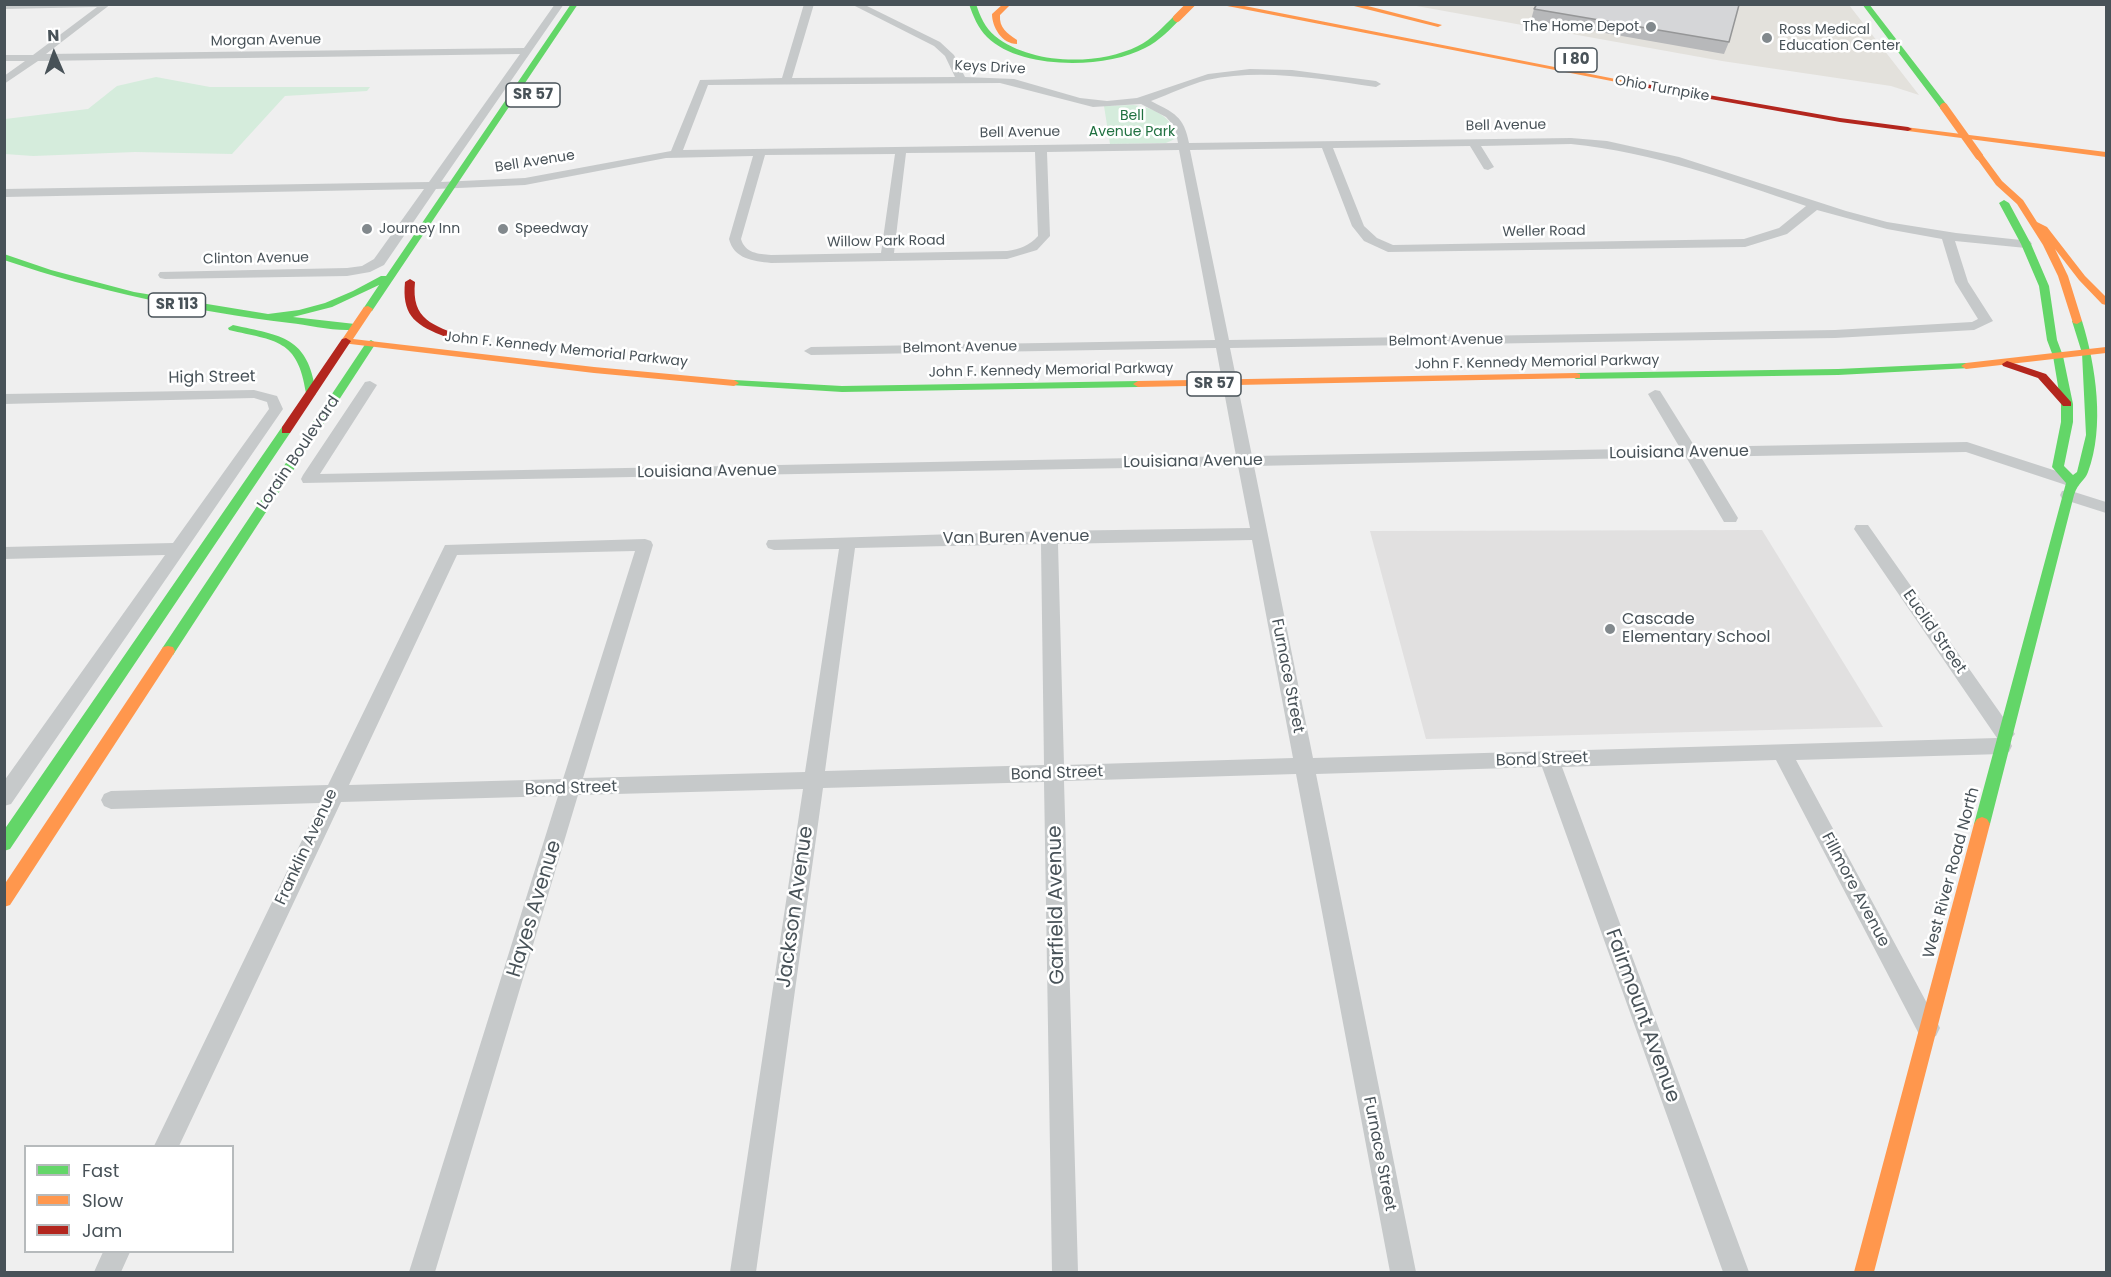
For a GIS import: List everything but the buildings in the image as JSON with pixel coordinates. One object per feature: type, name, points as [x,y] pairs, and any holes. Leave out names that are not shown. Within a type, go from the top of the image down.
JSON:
[{"type":"main road","name":"Lorain Boulevard","points":[[4,844],[310,393],[341,340],[356,327],[575,4]]},
{"type":"main road","points":[[972,4],[986,30],[1000,43],[1021,52],[1055,58],[1097,58],[1128,52],[1147,43],[1175,13]]},
{"type":"main road","points":[[1008,4],[994,18],[996,26],[1004,36],[1023,46],[1061,53],[1094,52],[1119,48],[1144,37],[1175,13],[1191,4],[1345,30]]},
{"type":"main road","name":"Ohio Turnpike","points":[[1220,4],[1345,30],[1802,114],[2106,155]]},
{"type":"main road","name":"Ohio Turnpike","points":[[1283,4],[1817,102]]},
{"type":"main road","points":[[1349,4],[1455,29]]},
{"type":"main road","name":"West River Road North","points":[[1865,4],[1999,183],[2020,202],[2036,224],[2063,276],[2068,338],[2058,356],[2067,404],[2067,422],[2058,467],[2070,489]]},
{"type":"main road","points":[[1869,110],[2106,142]]},
{"type":"main road","points":[[460,204],[481,172]]},
{"type":"main road","name":"West River Road North","points":[[1864,1272],[2070,489],[2082,474],[2092,435],[2087,353],[2068,338],[2026,244],[2001,197],[1999,183]]},
{"type":"main road","points":[[2036,224],[2044,230],[2082,278],[2106,302]]},
{"type":"main road","name":"SR 113","points":[[4,258],[105,291],[172,305],[356,327]]},
{"type":"main road","points":[[268,317],[290,316],[336,305],[356,296],[393,272]]},
{"type":"main road","name":"John F. Kennedy Memorial Parkway","points":[[398,300],[413,277],[406,294],[407,306],[414,316],[426,325],[466,339],[414,333]]},
{"type":"main road","points":[[301,335],[228,327],[286,343],[299,352],[307,364],[310,393]]},
{"type":"main road","name":"Lorain Boulevard","points":[[4,900],[371,343],[376,329],[356,327]]},
{"type":"main road","name":"John F. Kennedy Memorial Parkway","points":[[341,340],[632,374],[807,389],[1229,372],[1838,372],[2000,363],[2106,350]]},
{"type":"main road","name":"John F. Kennedy Memorial Parkway","points":[[1376,366],[1674,360]]},
{"type":"main road","points":[[2000,363],[2029,370],[2049,380],[2067,404]]},
{"type":"main road","name":"John F. Kennedy Memorial Parkway","points":[[970,373],[1028,372]]},
{"type":"street","points":[[4,6],[102,4]]},
{"type":"street","points":[[4,81],[107,4]]},
{"type":"street","points":[[433,185],[560,4]]},
{"type":"street","points":[[786,81],[809,4]]},
{"type":"street","points":[[855,4],[938,44],[949,55],[961,80]]},
{"type":"street","name":"Morgan Avenue","points":[[4,58],[527,51]]},
{"type":"street","name":"Keys Drive","points":[[676,153],[704,82],[961,80],[1015,82],[1084,102],[1104,104],[1142,100],[1210,76],[1247,72],[1293,72],[1377,84]]},
{"type":"street","name":"Furnace Street","points":[[1142,100],[1176,120],[1180,126],[1402,1272]]},
{"type":"street","name":"Bell Avenue","points":[[4,193],[453,185],[533,181],[628,159],[676,153],[1571,141],[1634,148],[1682,159],[1815,205],[1887,226],[1948,237],[2026,244]]},
{"type":"street","points":[[1473,142],[1488,167]]},
{"type":"street","name":"Weller Road","points":[[1326,144],[1358,226],[1365,237],[1376,244],[1392,249],[1745,243],[1783,231],[1815,205]]},
{"type":"street","name":"Willow Park Road","points":[[760,152],[735,239],[739,250],[764,259],[1007,255],[1035,247],[1041,242],[1044,233],[1041,148]]},
{"type":"street","points":[[887,257],[901,150]]},
{"type":"street","name":"Clinton Avenue","points":[[165,276],[347,272],[365,269],[379,262],[433,185]]},
{"type":"street","name":"Belmont Avenue","points":[[811,351],[1823,334],[1974,326],[1986,321],[1981,308],[1966,291],[1960,280],[1948,237]]},
{"type":"street","name":"Louisiana Avenue","points":[[370,385],[309,479],[1967,447],[2070,489],[2106,508]]},
{"type":"street","name":"High Street","points":[[4,399],[254,394],[272,398],[276,403],[276,409],[179,549]]},
{"type":"street","points":[[1655,394],[1730,518]]},
{"type":"street","name":"Euclid Street","points":[[1862,530],[2004,740]]},
{"type":"street","name":"Van Buren Avenue","points":[[774,544],[1258,534]]},
{"type":"street","name":"Garfield Avenue","points":[[1049,537],[1065,1272]]},
{"type":"street","name":"Jackson Avenue","points":[[743,1272],[849,542]]},
{"type":"street","name":"Hayes Avenue","points":[[422,1272],[645,545],[451,549]]},
{"type":"street","points":[[4,553],[179,549]]},
{"type":"street","points":[[4,798],[179,549]]},
{"type":"street","name":"Franklin Avenue","points":[[166,1145],[451,549]]},
{"type":"street","name":"Bond Street","points":[[111,800],[572,789],[1782,753],[2004,740]]},
{"type":"street","name":"Fillmore Avenue","points":[[1782,753],[1928,1028]]},
{"type":"street","name":"Fairmount Avenue","points":[[1549,759],[1736,1272]]},
{"type":"street","points":[[107,1272],[116,1253]]},
{"type":"shaded area","points":[[1411,5],[1849,5],[1919,95],[1891,86],[1722,61]]},
{"type":"shaded area","name":"Cascade Elementary School","points":[[1762,530],[1883,727],[1426,739],[1370,531]]},
{"type":"green space","points":[[156,77],[210,87],[370,87],[367,91],[285,96],[232,154],[135,152],[33,156],[5,154],[5,119],[88,109],[117,86]]},
{"type":"green space","name":"Bell Avenue Park","points":[[1133,105],[1161,114],[1171,124],[1177,138],[1166,143],[1110,144],[1104,106]]},
{"type":"traffic: fast","points":[[368,309],[575,4]]},
{"type":"traffic: fast","points":[[972,4],[990,36],[1009,48],[1045,59],[1084,60],[1121,55],[1143,46],[1177,18]]},
{"type":"traffic: fast","points":[[1865,4],[1944,107]]},
{"type":"traffic: fast","points":[[2004,203],[2026,244],[2044,286],[2052,340],[2058,356],[2067,404],[2067,422],[2058,467],[2072,482]]},
{"type":"traffic: fast","points":[[4,257],[47,272],[134,295],[265,317],[355,327]]},
{"type":"traffic: fast","points":[[268,317],[299,313],[329,305],[384,278]]},
{"type":"traffic: fast","points":[[1982,824],[2068,495],[2072,482],[2082,474],[2092,435],[2087,353],[2077,321]]},
{"type":"traffic: fast","points":[[233,328],[277,339],[297,351],[304,361],[311,393]]},
{"type":"traffic: fast","points":[[168,651],[371,343]]},
{"type":"traffic: fast","points":[[1576,376],[1838,372],[1966,366]]},
{"type":"traffic: fast","points":[[734,383],[842,389],[1138,384]]},
{"type":"traffic: fast","points":[[4,844],[286,430]]},
{"type":"traffic: slow","points":[[1008,4],[996,14],[996,24],[1003,34],[1014,42]]},
{"type":"traffic: slow","points":[[1177,18],[1191,4]]},
{"type":"traffic: slow","points":[[1220,4],[1637,84]]},
{"type":"traffic: slow","points":[[1349,4],[1438,25]]},
{"type":"traffic: slow","points":[[1944,107],[1979,156]]},
{"type":"traffic: slow","points":[[1908,129],[2106,155]]},
{"type":"traffic: slow","points":[[1979,156],[1999,183],[2020,202],[2048,245],[2063,276],[2077,321]]},
{"type":"traffic: slow","points":[[2036,224],[2044,229],[2082,278],[2106,302]]},
{"type":"traffic: slow","points":[[368,309],[346,341],[594,370],[734,383]]},
{"type":"traffic: slow","points":[[1966,366],[2106,350]]},
{"type":"traffic: slow","points":[[1138,384],[1576,376]]},
{"type":"traffic: slow","points":[[4,900],[168,651]]},
{"type":"traffic: slow","points":[[1864,1272],[1982,824]]},
{"type":"traffic: jam","points":[[1637,84],[1840,120],[1908,129]]},
{"type":"traffic: jam","points":[[410,282],[410,306],[414,314],[438,331],[460,339]]},
{"type":"traffic: jam","points":[[286,430],[346,341]]},
{"type":"traffic: jam","points":[[2007,364],[2042,376],[2067,404]]},
{"type":"place","name":"The Home Depot","points":[[1651,27]]},
{"type":"place","name":"Ross Medical Education Center","points":[[1767,38]]},
{"type":"place","name":"Journey Inn","points":[[367,229]]},
{"type":"place","name":"Speedway","points":[[503,229]]},
{"type":"place","name":"Cascade Elementary School","points":[[1610,629]]}]
